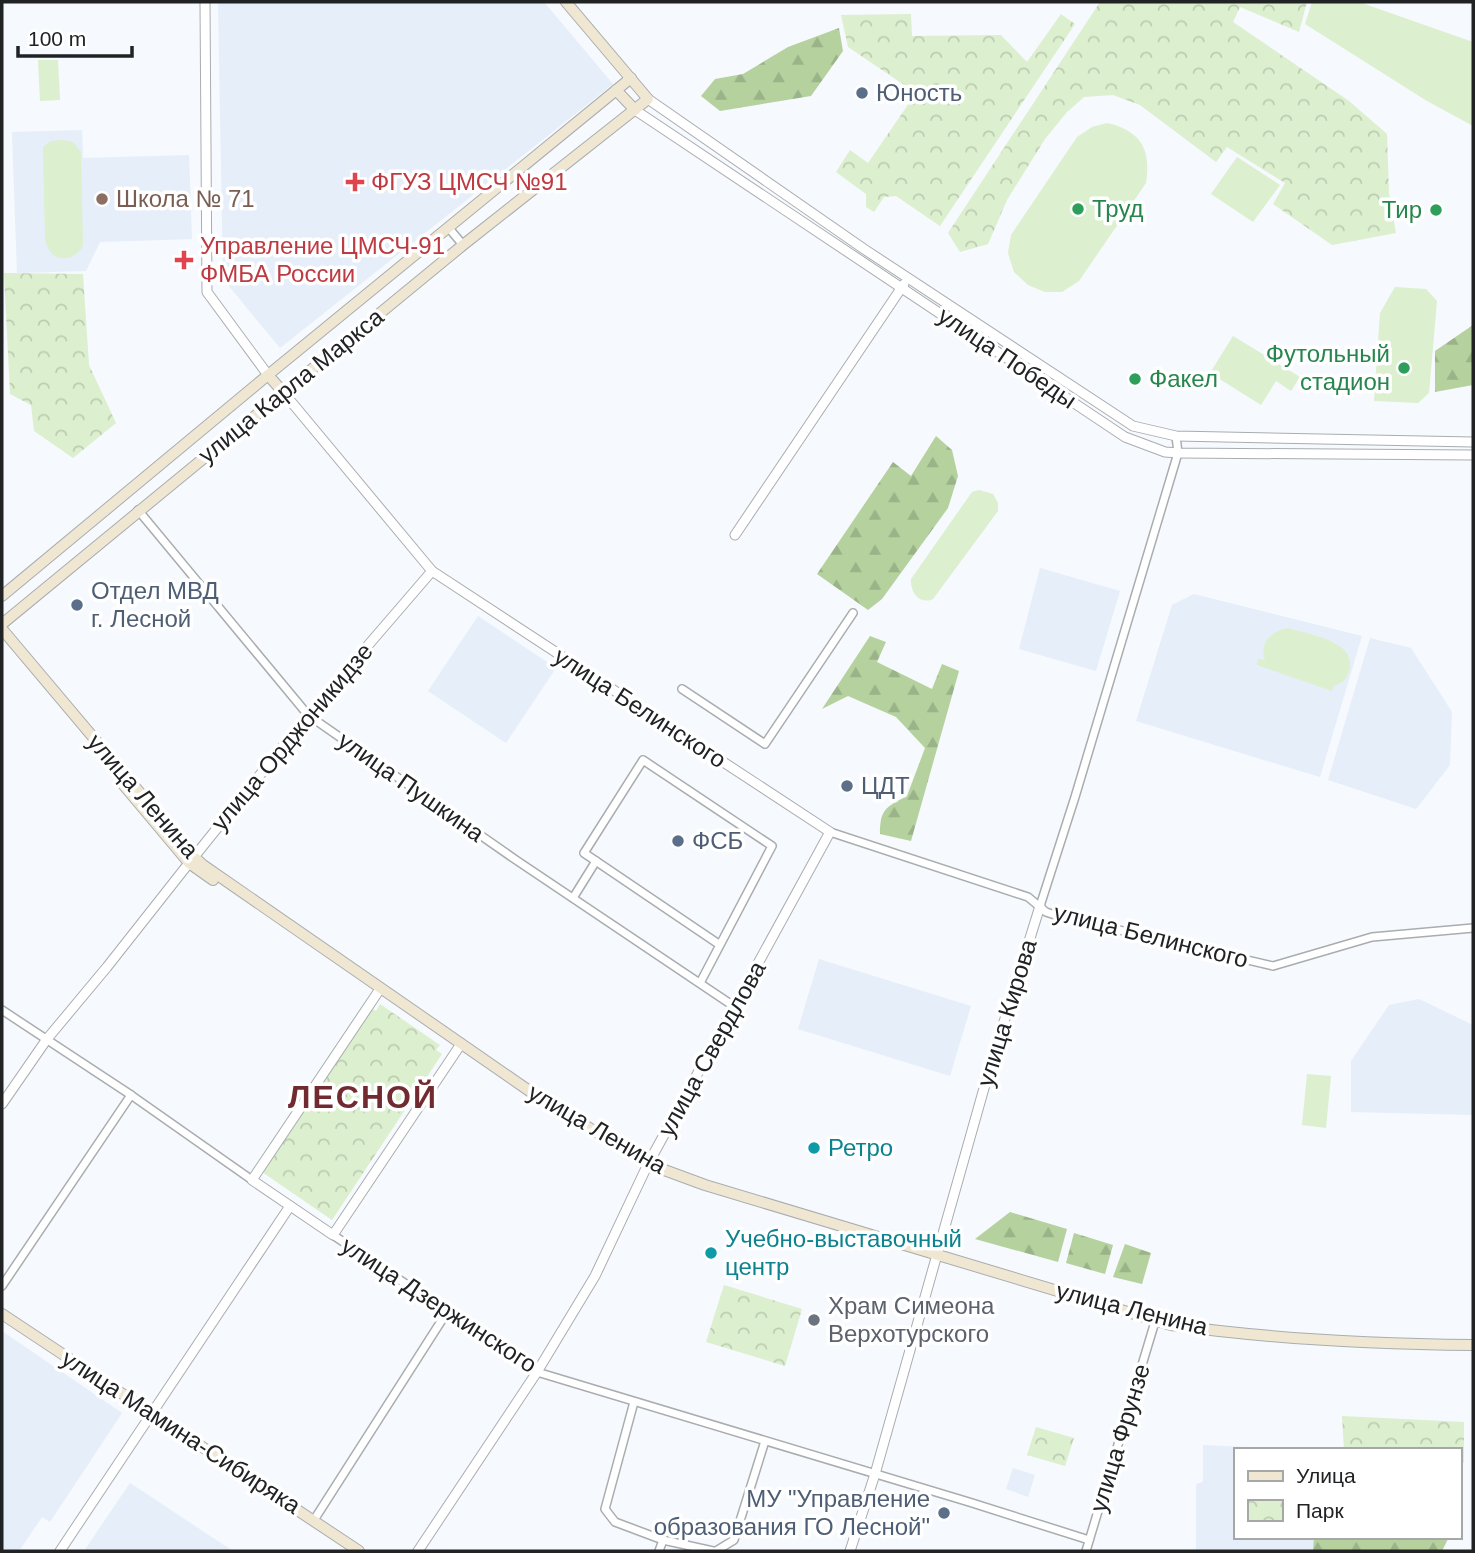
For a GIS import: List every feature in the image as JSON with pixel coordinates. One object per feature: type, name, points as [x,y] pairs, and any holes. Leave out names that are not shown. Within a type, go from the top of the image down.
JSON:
[{"type":"main road","name":"улица Победы","points":[[566,2],[648,99]]},
{"type":"main road","points":[[616,90],[631,78]]},
{"type":"main road","name":"улица Карла Маркса","points":[[2,596],[616,90]]},
{"type":"main road","name":"улица Победы","points":[[616,90],[635,110]]},
{"type":"main road","name":"улица Карла Маркса","points":[[2,626],[138,510],[463,245],[648,99]]},
{"type":"main road","name":"улица Белинского","points":[[268,375],[283,392]]},
{"type":"main road","name":"улица Ленина","points":[[2,626],[191,860],[530,1093],[648,1166],[1155,1323],[1225,1333],[1347,1343],[1473,1347]]},
{"type":"main road","points":[[2,636],[119,774]]},
{"type":"main road","name":"улица Мамина-Сибиряка","points":[[2,1314],[359,1551]]},
{"type":"street","name":"улица Белинского","points":[[205,2],[207,292],[268,375]]},
{"type":"street","name":"улица Победы","points":[[648,99],[908,278],[1133,426],[1176,436],[1473,443]]},
{"type":"street","name":"улица Победы","points":[[635,110],[1125,438],[1165,452],[1178,453],[1473,455]]},
{"type":"street","points":[[448,227],[463,245]]},
{"type":"street","points":[[735,535],[908,278]]},
{"type":"street","name":"улица Белинского","points":[[283,392],[432,571],[830,832],[1028,897],[1055,915],[1273,966],[1372,937],[1473,928]]},
{"type":"street","name":"улица Кирова","points":[[850,1551],[875,1474],[935,1256],[1178,453],[1176,436]]},
{"type":"street","name":"улица Пушкина","points":[[138,510],[308,715],[735,1007]]},
{"type":"street","name":"улица Орджоникидзе","points":[[2,1104],[47,1039],[191,860],[308,715],[432,571]]},
{"type":"street","points":[[682,689],[765,744],[853,613]]},
{"type":"street","points":[[700,983],[720,946],[772,846],[643,760],[584,853],[720,946]]},
{"type":"street","name":"улица Свердлова","points":[[418,1551],[537,1372],[595,1276],[648,1166],[830,832]]},
{"type":"street","points":[[573,898],[596,861]]},
{"type":"street","points":[[252,1180],[379,991]]},
{"type":"street","name":"улица Дзержинского","points":[[2,1010],[537,1372],[1089,1540]]},
{"type":"street","points":[[333,1235],[460,1046]]},
{"type":"street","points":[[2,1286],[131,1095]]},
{"type":"street","points":[[61,1551],[290,1206]]},
{"type":"street","points":[[314,1520],[447,1312]]},
{"type":"street","name":"улица Фрунзе","points":[[1086,1551],[1155,1323]]},
{"type":"street","points":[[634,1402],[605,1509],[615,1522],[663,1539],[715,1551],[734,1540],[765,1441]]},
{"type":"street","points":[[659,1551],[663,1539]]},
{"type":"shaded area","name":"ФГУЗ ЦМСЧ №91","points":[[218,2],[544,2],[613,84],[280,348],[223,279]]},
{"type":"shaded area","name":"Школа № 71","points":[[82,130],[83,158],[189,155],[192,239],[100,242],[86,271],[17,273],[12,132]]},
{"type":"shaded area","points":[[1040,568],[1120,591],[1096,671],[1019,649]]},
{"type":"shaded area","points":[[1194,594],[1362,636],[1320,777],[1136,721],[1172,605]]},
{"type":"shaded area","points":[[478,616],[556,668],[506,743],[428,691]]},
{"type":"shaded area","points":[[1370,638],[1411,648],[1452,712],[1450,765],[1416,809],[1328,780]]},
{"type":"shaded area","points":[[819,959],[971,1006],[950,1076],[798,1029]]},
{"type":"shaded area","points":[[1419,999],[1473,1025],[1473,1115],[1351,1112],[1351,1061],[1389,1005]]},
{"type":"shaded area","points":[[2,1331],[122,1413],[50,1522],[42,1517],[19,1551],[2,1551]]},
{"type":"shaded area","points":[[1203,1445],[1266,1448],[1234,1448],[1234,1539],[1321,1539],[1321,1551],[1196,1551],[1196,1484],[1203,1482]]},
{"type":"shaded area","points":[[1013,1468],[1035,1475],[1028,1497],[1006,1489]]},
{"type":"shaded area","points":[[130,1483],[233,1551],[84,1551]]},
{"type":"green space","points":[[1100,2],[1307,2],[1299,32],[1240,7],[1233,22],[1349,101],[1387,134],[1389,193],[1396,233],[1332,245],[1273,204],[1285,183],[1227,147],[1216,162],[1140,105],[1113,95],[1084,97],[1067,112],[1045,139],[1007,200],[988,244],[960,252],[948,233]]},
{"type":"green space","points":[[1312,2],[1359,2],[1473,42],[1473,126],[1427,101],[1305,24]]},
{"type":"green space","points":[[911,14],[912,36],[1001,35],[1027,62],[1061,14],[1075,24],[940,226],[896,196],[884,197],[874,212],[866,207],[866,194],[836,172],[850,150],[868,163],[916,93],[848,47],[841,15]]},
{"type":"green space","points":[[839,28],[843,51],[811,96],[720,111],[701,96],[715,79],[743,74],[788,47]]},
{"type":"green space","points":[[38,60],[58,60],[60,100],[40,101]]},
{"type":"green space","name":"Труд","points":[[1107,123],[1128,131],[1141,143],[1147,160],[1146,183],[1079,281],[1062,292],[1045,292],[1028,285],[1014,272],[1008,253],[1011,235],[1077,137],[1092,127]]},
{"type":"green space","points":[[51,141],[73,142],[81,152],[83,245],[81,250],[68,258],[54,255],[45,240],[43,147]]},
{"type":"green space","points":[[1237,157],[1280,185],[1253,222],[1211,194]]},
{"type":"green space","points":[[4,273],[83,274],[89,365],[116,423],[73,458],[34,431],[31,405],[10,394]]},
{"type":"green space","name":"Футольный стадион","points":[[1395,287],[1426,289],[1437,301],[1429,393],[1418,403],[1374,401],[1380,313]]},
{"type":"green space","points":[[1473,325],[1473,385],[1435,392],[1435,351]]},
{"type":"green space","points":[[1233,336],[1300,377],[1291,391],[1276,381],[1261,405],[1210,373]]},
{"type":"green space","points":[[936,436],[952,450],[958,476],[948,508],[882,599],[868,610],[817,574],[893,462],[911,476]]},
{"type":"green space","points":[[979,490],[993,494],[998,503],[998,511],[933,599],[920,599],[914,593],[911,579],[972,492]]},
{"type":"green space","points":[[1288,628],[1329,640],[1346,652],[1350,661],[1348,674],[1332,691],[1257,665],[1258,659],[1265,660],[1264,648],[1268,639],[1276,632]]},
{"type":"green space","points":[[870,636],[886,642],[877,662],[932,689],[942,664],[959,671],[911,841],[880,834],[881,819],[889,806],[907,796],[925,748],[896,717],[848,696],[822,709]]},
{"type":"green space","points":[[380,1004],[440,1045],[436,1050],[442,1054],[332,1220],[262,1172],[371,1008],[376,1011]]},
{"type":"green space","points":[[1307,1074],[1331,1076],[1326,1128],[1302,1125]]},
{"type":"green space","points":[[1010,1212],[1067,1229],[1058,1262],[975,1239]]},
{"type":"green space","points":[[1074,1233],[1113,1245],[1105,1274],[1066,1263]]},
{"type":"green space","points":[[1125,1244],[1151,1253],[1142,1284],[1113,1277]]},
{"type":"green space","points":[[724,1285],[802,1309],[785,1366],[706,1342]]},
{"type":"green space","points":[[1342,1416],[1464,1422],[1464,1463],[1461,1462],[1461,1448],[1344,1448]]},
{"type":"green space","points":[[1036,1427],[1074,1438],[1065,1466],[1027,1455]]},
{"type":"green space","points":[[1314,1539],[1448,1539],[1442,1551],[1313,1551]]},
{"type":"place","name":"Юность","points":[[862,93]]},
{"type":"place","name":"ФГУЗ ЦМСЧ №91","points":[[355,182]]},
{"type":"place","name":"Школа № 71","points":[[102,199]]},
{"type":"place","name":"Труд","points":[[1078,209]]},
{"type":"place","name":"Тир","points":[[1436,210]]},
{"type":"place","name":"Управление ЦМСЧ-91 ФМБА России","points":[[184,260]]},
{"type":"place","name":"Футольный стадион","points":[[1404,368]]},
{"type":"place","name":"Факел","points":[[1135,379]]},
{"type":"place","name":"Отдел МВД г. Лесной","points":[[77,605]]},
{"type":"place","name":"ЦДТ","points":[[847,786]]},
{"type":"place","name":"ФСБ","points":[[678,841]]},
{"type":"place","name":"Ретро","points":[[814,1148]]},
{"type":"place","name":"Учебно-выставочный центр","points":[[711,1253]]},
{"type":"place","name":"Храм Симеона Верхотурского","points":[[814,1320]]},
{"type":"place","name":"МУ \"Управление образования ГО Лесной\"","points":[[944,1513]]},
{"type":"district","name":"ЛЕСНОЙ","points":[[363,1097]]}]
